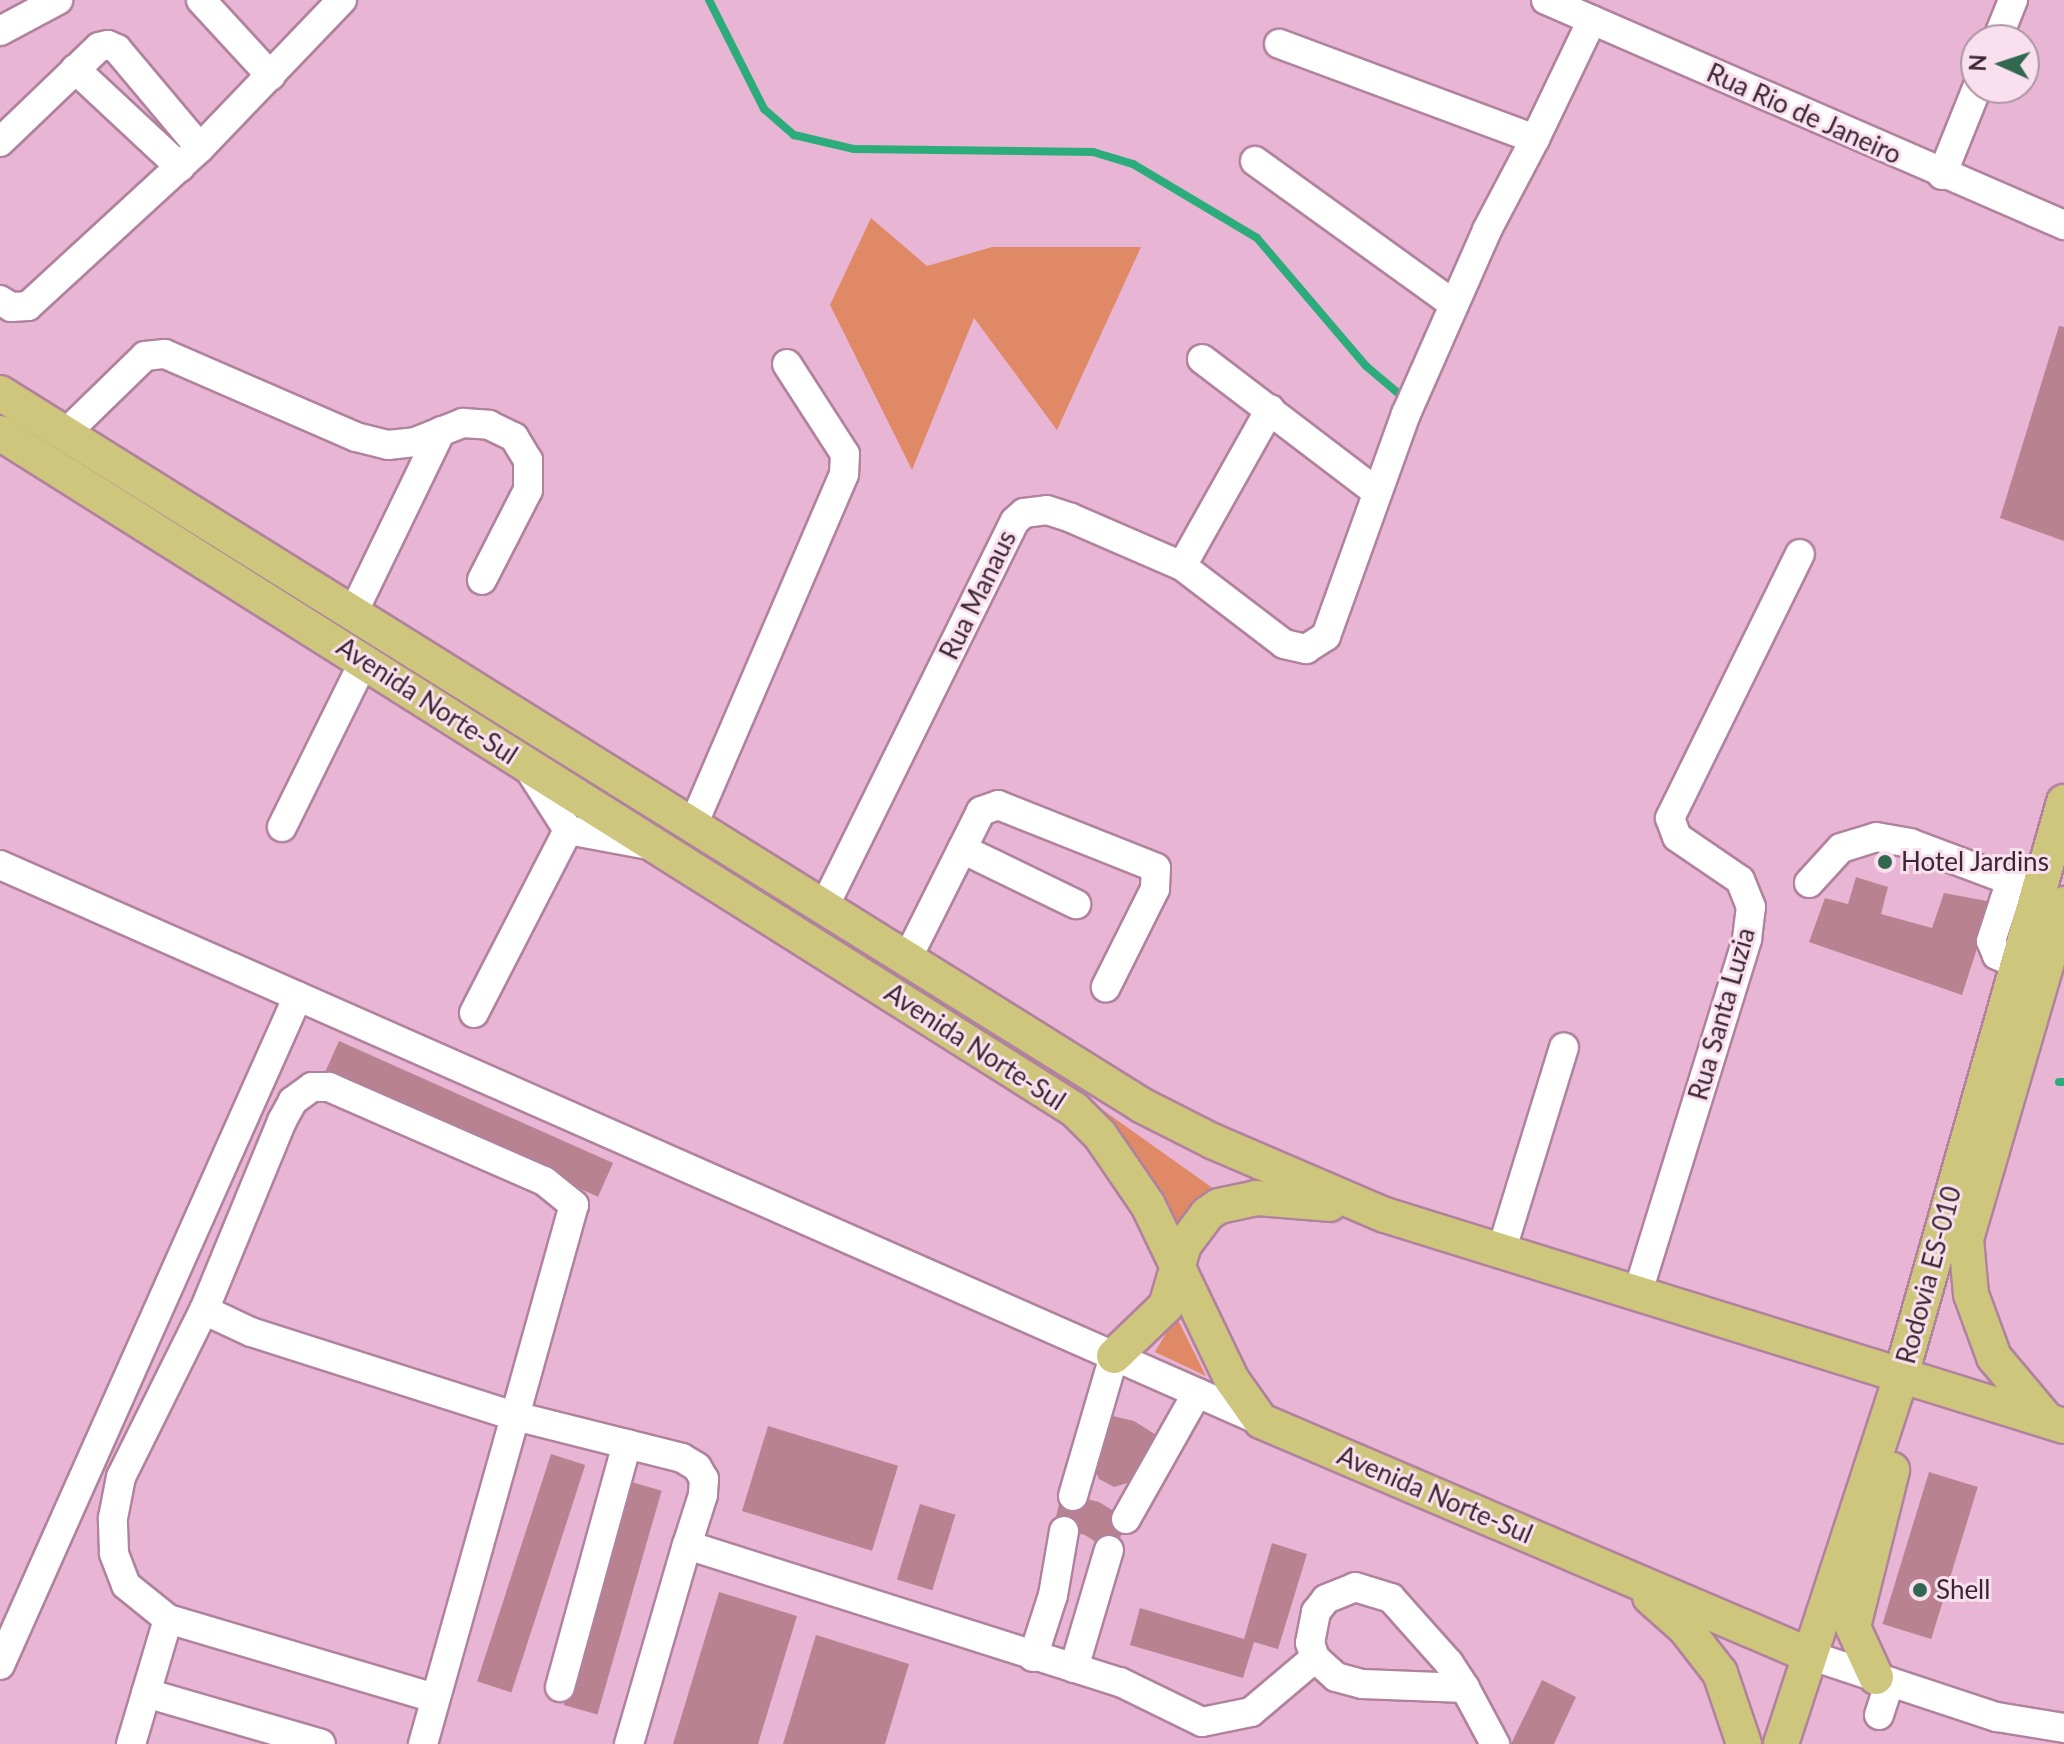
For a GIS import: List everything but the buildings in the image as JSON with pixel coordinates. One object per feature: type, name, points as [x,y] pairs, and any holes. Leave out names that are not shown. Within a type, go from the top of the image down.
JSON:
[{"type":"main road","name":"Avenida Norte-Sul","points":[[0,393],[1141,1105],[1212,1141],[1385,1215],[1900,1379],[2057,1424]]},
{"type":"main road","name":"Avenida Norte-Sul","points":[[0,433],[1075,1110],[1128,1173],[1177,1261],[1232,1380],[1261,1421],[1809,1655]]},
{"type":"main road","name":"Rodovia ES-010","points":[[1781,1744],[1900,1379],[2015,963],[2027,878],[2064,802]]},
{"type":"main road","name":"Rodovia ES-010","points":[[2057,1424],[1994,1357],[1971,1294],[1966,1239],[2064,904]]},
{"type":"main road","points":[[1114,1356],[1166,1306],[1177,1261],[1207,1214],[1237,1200],[1298,1199],[1385,1215]]},
{"type":"main road","points":[[1881,1440],[1892,1470],[1853,1627],[1883,1680]]},
{"type":"main road","points":[[1628,1578],[1685,1628],[1720,1673],[1744,1744]]},
{"type":"street","points":[[0,31],[58,0]]},
{"type":"street","points":[[201,0],[271,76]]},
{"type":"street","points":[[0,300],[11,307],[28,306],[190,158],[342,0]]},
{"type":"street","name":"Rua Rio de Janeiro","points":[[1546,0],[1942,175],[2064,225]]},
{"type":"street","points":[[2003,24],[2013,0]]},
{"type":"street","points":[[1202,359],[1374,490],[1453,304],[1592,20]]},
{"type":"street","points":[[1279,44],[1535,139]]},
{"type":"street","points":[[0,142],[99,47],[117,49],[190,158]]},
{"type":"street","points":[[75,69],[190,158]]},
{"type":"street","points":[[1942,175],[1971,104]]},
{"type":"street","points":[[1255,161],[1453,304]]},
{"type":"street","points":[[66,433],[145,356],[165,354],[356,437],[388,445],[415,442],[463,423],[489,425],[514,437],[528,460],[528,490],[482,580]]},
{"type":"street","points":[[693,825],[844,474],[845,454],[787,364]]},
{"type":"street","points":[[1182,566],[1270,409]]},
{"type":"street","points":[[353,613],[441,431]]},
{"type":"street","name":"Rua Manaus","points":[[825,905],[1015,521],[1033,510],[1047,510],[1182,566],[1284,644],[1306,649],[1326,636],[1374,490]]},
{"type":"street","name":"Rua Santa Luzia","points":[[1637,1295],[1747,939],[1751,907],[1740,880],[1677,837],[1670,818],[1800,554]]},
{"type":"street","points":[[282,827],[364,661]]},
{"type":"street","points":[[526,764],[568,830],[654,846]]},
{"type":"street","points":[[908,957],[981,811],[998,805],[1156,868],[1155,889],[1106,987]]},
{"type":"street","points":[[474,1013],[568,830]]},
{"type":"street","points":[[1809,883],[1841,848],[1876,837],[1910,843],[2027,878]]},
{"type":"street","points":[[962,849],[1076,904]]},
{"type":"street","points":[[0,865],[1261,1421]]},
{"type":"street","points":[[0,1665],[298,996]]},
{"type":"street","points":[[1501,1252],[1564,1047]]},
{"type":"street","points":[[423,1744],[574,1205],[544,1181],[329,1087],[312,1087],[289,1107],[204,1310],[121,1477],[113,1518],[114,1553],[126,1585],[168,1619],[435,1698]]},
{"type":"street","points":[[204,1310],[251,1332],[515,1416],[627,1444],[697,1467],[704,1479],[703,1495],[629,1744]]},
{"type":"street","points":[[1073,1496],[1114,1356]]},
{"type":"street","points":[[1126,1519],[1197,1393]]},
{"type":"street","points":[[560,1687],[627,1444]]},
{"type":"street","points":[[1033,1657],[1053,1595],[1064,1531]]},
{"type":"street","points":[[687,1545],[1033,1657],[1120,1682],[1202,1722],[1251,1712],[1315,1658]]},
{"type":"street","points":[[1074,1668],[1109,1550]]},
{"type":"street","points":[[1465,1688],[1348,1682],[1325,1671],[1315,1658],[1310,1627],[1316,1612],[1339,1591],[1368,1588],[1391,1598],[1413,1619],[1465,1688],[1495,1744]]},
{"type":"street","points":[[131,1744],[168,1619]]},
{"type":"street","name":"Avenida Norte-Sul","points":[[1809,1655],[1997,1717],[2064,1728]]},
{"type":"street","points":[[1879,1715],[1883,1680]]},
{"type":"street","points":[[146,1693],[321,1744]]},
{"type":"street","points":[[1997,1717],[2064,1736]]},
{"type":"shaded area","points":[[871,218],[927,266],[992,247],[1141,247],[1057,430],[974,318],[912,470],[830,305]]},
{"type":"shaded area","points":[[1100,1108],[1214,1189],[1172,1226],[1133,1155]]},
{"type":"shaded area","points":[[1176,1316],[1206,1376],[1155,1352]]},
{"type":"waterway","points":[[709,0],[764,109],[794,135],[854,149],[1093,152],[1133,164],[1257,238],[1366,366],[1405,399]]},
{"type":"waterway","points":[[2059,1082],[2064,1082]]},
{"type":"place","name":"Hotel Jardins","points":[[1885,862]]},
{"type":"place","name":"Shell","points":[[1920,1590]]}]
